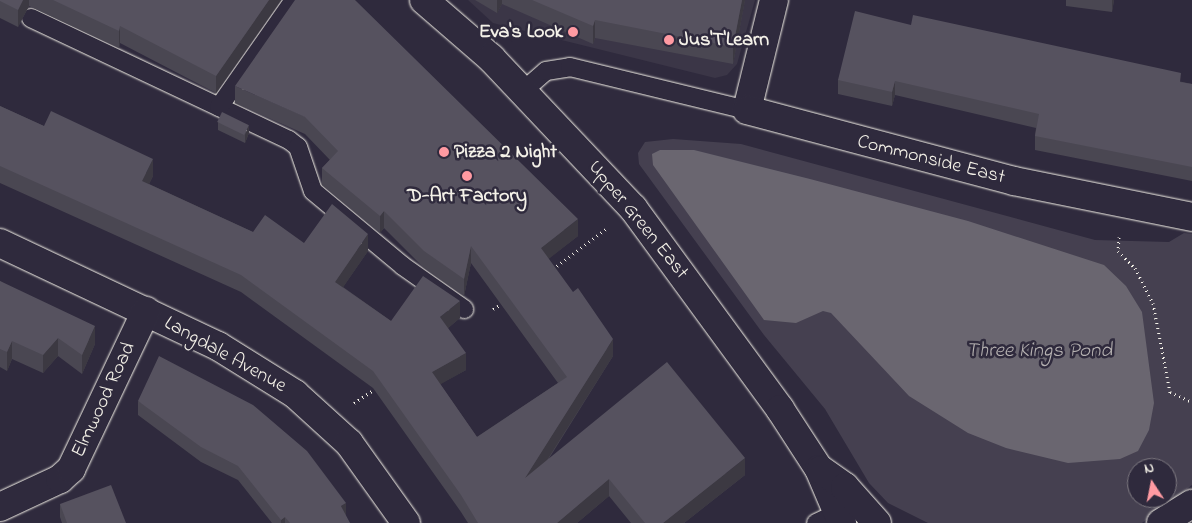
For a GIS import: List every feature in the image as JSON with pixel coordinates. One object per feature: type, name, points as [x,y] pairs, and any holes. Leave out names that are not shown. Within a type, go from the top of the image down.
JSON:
[{"type":"street","name":"Upper Green East","points":[[424,0],[523,91],[633,208],[819,469],[845,487],[877,523]]},
{"type":"street","points":[[748,110],[774,0]]},
{"type":"street","name":"Commonside East","points":[[748,110],[1014,181],[1192,218]]},
{"type":"street","name":"Langdale Avenue","points":[[0,243],[146,311],[258,369],[311,407],[370,469],[406,523]]},
{"type":"street","name":"Elmwood Road","points":[[3,512],[60,479],[70,469],[146,311]]},
{"type":"street","name":"Upper Green East","points":[[819,469],[832,520]]},
{"type":"street","points":[[1162,523],[1192,504]]},
{"type":"lane","points":[[219,107],[294,0]]},
{"type":"lane","points":[[31,18],[219,107],[298,147],[313,191],[403,266],[464,309]]},
{"type":"lane","name":"Commonside East","points":[[523,91],[546,71],[570,67],[673,89],[748,110]]},
{"type":"path","points":[[1119,237],[1118,251],[1135,268],[1153,303],[1170,392],[1192,402]]},
{"type":"shaded area","name":"Jus'T'Learn","points":[[468,0],[755,0],[737,64],[727,75],[715,78],[493,23]]},
{"type":"shaded area","points":[[673,139],[741,144],[1095,240],[1169,242],[1184,233],[1192,234],[1192,485],[1177,496],[1177,458],[1127,458],[1127,508],[1162,508],[1142,523],[928,523],[888,503],[869,483],[825,409],[764,335],[639,164],[638,153],[645,142]]},
{"type":"water","name":"Three Kings Pond","points":[[660,150],[694,150],[810,179],[968,221],[1104,265],[1126,286],[1142,312],[1154,403],[1149,430],[1138,451],[1120,459],[1068,463],[1006,448],[968,433],[909,396],[831,313],[823,311],[796,323],[764,320],[653,165],[652,154]]},
{"type":"building","points":[[0,0],[23,0],[18,10]]},
{"type":"building","points":[[53,0],[269,0],[216,76],[120,26],[119,31]]},
{"type":"building","points":[[295,0],[355,0],[578,219],[541,248],[573,292],[578,288],[613,339],[525,478],[667,362],[745,458],[663,523],[645,523],[609,479],[557,523],[478,523],[461,495],[373,371],[241,275],[0,166],[0,106],[44,126],[51,111],[153,159],[142,181],[253,232],[265,215],[304,243],[332,204],[368,234],[335,282],[391,321],[423,276],[460,301],[440,317],[466,353],[432,372],[477,437],[567,377],[471,246],[464,279],[424,251],[384,211],[380,216],[322,168],[338,151],[305,117],[235,86]]},
{"type":"building","points":[[532,0],[742,0],[733,47],[595,20],[593,26]]},
{"type":"building","points":[[855,11],[911,25],[913,15],[1181,73],[1180,82],[1192,84],[1192,167],[1035,136],[1039,114],[895,81],[892,92],[838,80]]},
{"type":"building","points":[[222,112],[249,125],[244,135],[217,122]]},
{"type":"building","points":[[0,281],[95,326],[82,355],[58,338],[43,355],[12,341],[7,352],[0,349]]},
{"type":"building","points":[[159,356],[253,405],[307,451],[346,503],[341,506],[350,523],[290,523],[285,517],[281,520],[238,466],[201,447],[138,401]]},
{"type":"building","points":[[111,485],[126,523],[67,523],[60,504]]},
{"type":"place","name":"Eva's Look","points":[[573,32]]},
{"type":"place","name":"Jus'T'Learn","points":[[669,40]]},
{"type":"place","name":"Pizza 2 Night","points":[[444,152]]},
{"type":"place","name":"D-Art Factory","points":[[467,176]]}]
